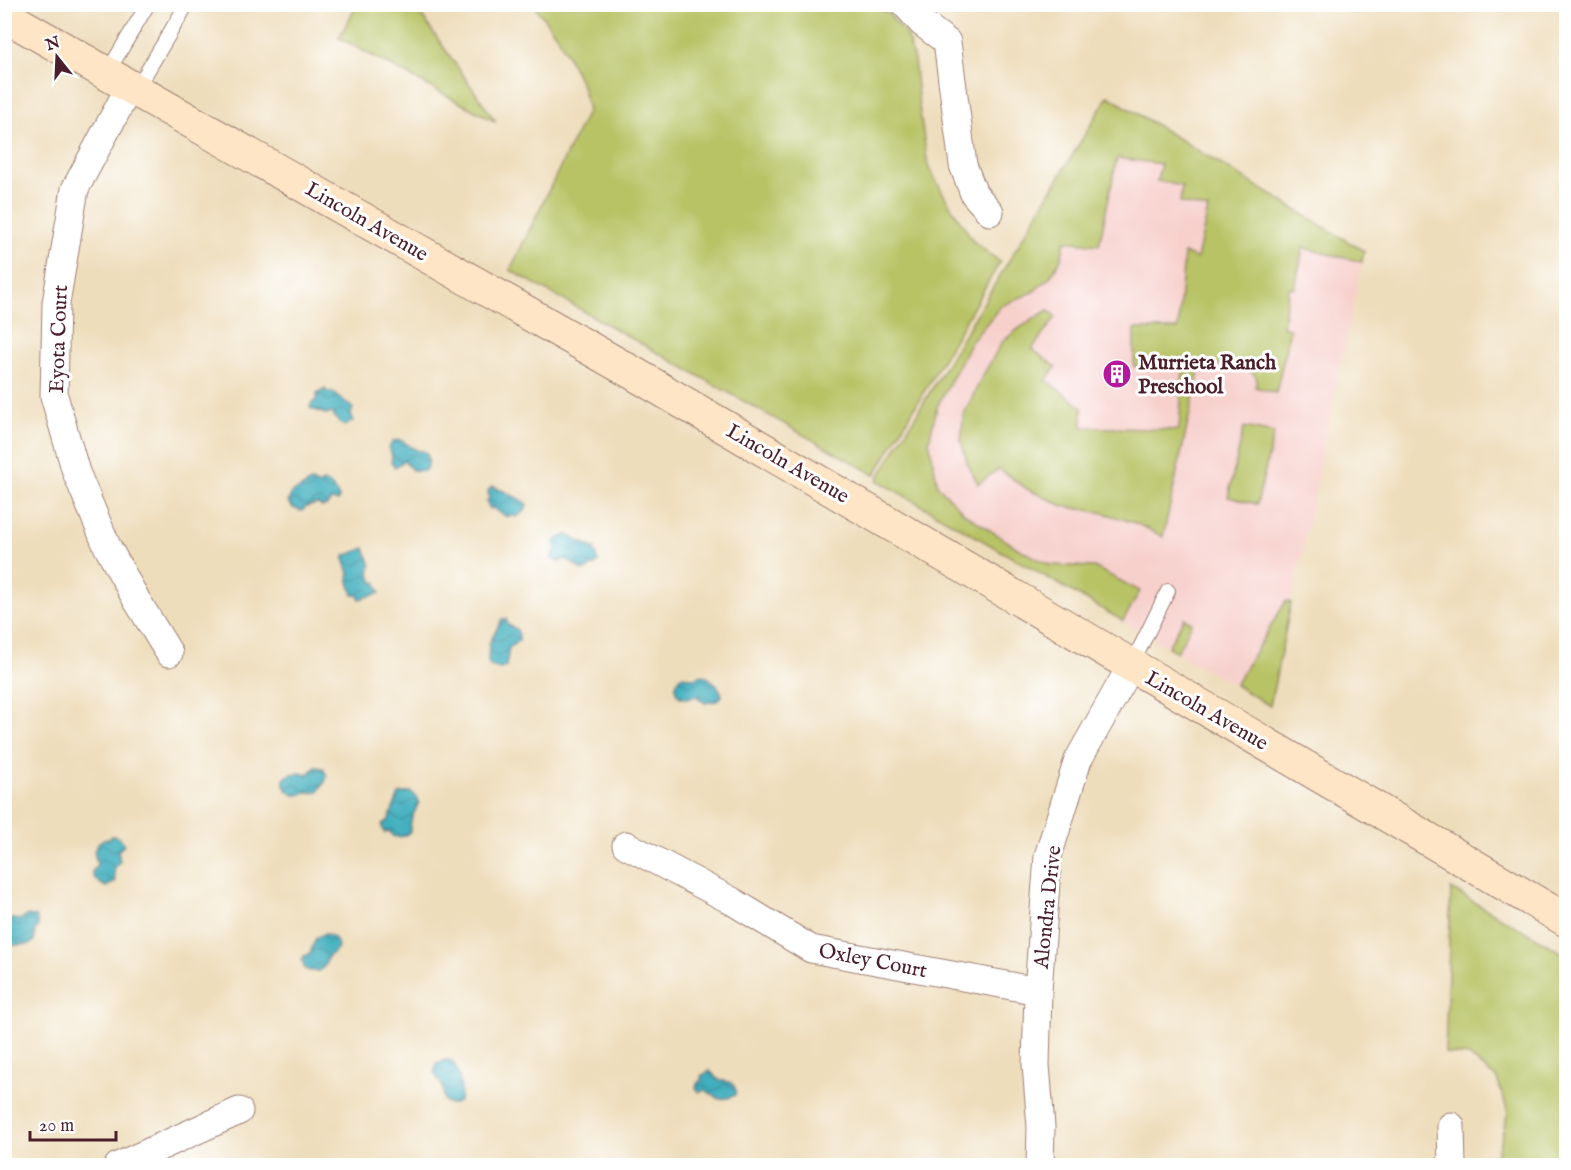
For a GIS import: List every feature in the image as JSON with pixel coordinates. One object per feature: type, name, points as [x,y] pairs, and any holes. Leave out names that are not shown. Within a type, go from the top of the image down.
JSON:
[{"type":"street","points":[[904,4],[922,23],[947,42],[963,165],[975,194],[990,212]]},
{"type":"street","name":"Lincoln Avenue","points":[[4,15],[623,367],[1566,920]]},
{"type":"street","name":"Eyota Court","points":[[124,83],[75,189],[56,303],[54,396],[76,472],[107,546],[169,653]]},
{"type":"street","name":"Alondra Drive","points":[[1040,1166],[1041,1127],[1036,1065],[1038,991],[1048,856],[1078,760],[1131,666]]},
{"type":"street","name":"Oxley Court","points":[[626,845],[732,901],[811,949],[1038,991]]},
{"type":"street","points":[[118,1166],[239,1111]]},
{"type":"street","points":[[1451,1126],[1452,1166]]},
{"type":"lane","points":[[124,83],[148,4]]},
{"type":"lane","points":[[124,83],[188,4]]},
{"type":"lane","points":[[1131,666],[1168,591]]},
{"type":"shaded area","points":[[1108,96],[1364,251],[1270,706],[877,480]]},
{"type":"green space","points":[[357,5],[414,5],[496,122],[339,38]]},
{"type":"green space","points":[[534,5],[871,5],[889,14],[907,36],[914,60],[928,166],[974,242],[1000,262],[875,475],[510,270],[588,110],[582,85],[559,39]]},
{"type":"green space","points":[[1108,96],[1364,251],[1362,262],[1303,248],[1295,288],[1289,287],[1283,326],[1290,329],[1276,393],[1255,387],[1257,380],[1255,376],[1241,366],[1220,364],[1200,367],[1163,537],[1138,524],[1104,513],[1063,506],[1027,489],[999,469],[978,484],[968,465],[961,440],[964,414],[1002,342],[1048,310],[1056,317],[1032,349],[1056,367],[1046,380],[1082,407],[1082,427],[1179,430],[1183,368],[1134,367],[1134,329],[1178,329],[1184,253],[1197,259],[1208,209],[1180,203],[1182,186],[1157,181],[1161,164],[1117,158],[1099,245],[1065,241],[1061,259],[1050,277],[1033,292],[1001,306],[971,342],[937,407],[929,441],[938,486],[965,514],[1019,549],[1050,565],[1094,567],[1140,591],[1123,621],[877,480]]},
{"type":"green space","points":[[1244,427],[1274,433],[1257,504],[1228,497]]},
{"type":"green space","points":[[1286,601],[1291,603],[1270,706],[1235,685]]},
{"type":"green space","points":[[1184,618],[1192,623],[1177,652],[1168,647]]},
{"type":"green space","points":[[1451,889],[1566,955],[1566,1165],[1494,1165],[1508,1112],[1497,1079],[1469,1056],[1445,1053]]},
{"type":"water","points":[[325,389],[327,392],[333,392],[353,409],[351,413],[353,421],[345,426],[339,423],[332,413],[325,414],[310,408],[317,399],[317,394]]},
{"type":"water","points":[[400,440],[427,454],[428,463],[424,471],[412,470],[404,461],[395,467],[391,462],[392,456],[389,448],[393,441]]},
{"type":"water","points":[[311,482],[318,485],[323,482],[329,484],[339,498],[337,501],[331,500],[327,506],[322,507],[318,504],[306,507],[302,511],[293,508],[288,502],[292,492]]},
{"type":"water","points":[[492,486],[525,502],[527,504],[525,511],[516,517],[511,515],[507,517],[494,507],[490,509],[486,501],[489,499],[488,491]]},
{"type":"water","points":[[567,535],[595,549],[598,562],[594,566],[584,571],[564,558],[558,562],[551,558],[556,549],[555,541]]},
{"type":"water","points":[[365,548],[371,566],[369,571],[373,583],[376,582],[380,593],[360,599],[357,595],[353,595],[344,556]]},
{"type":"water","points":[[502,619],[506,619],[508,625],[516,630],[519,640],[509,648],[506,667],[500,669],[490,666],[488,661],[489,644]]},
{"type":"water","points":[[703,675],[719,689],[722,696],[717,701],[705,703],[696,696],[686,698],[678,695],[676,685],[683,676],[693,678]]},
{"type":"water","points":[[316,767],[323,768],[327,776],[317,792],[298,795],[288,791],[285,787],[285,779],[288,775],[307,774]]},
{"type":"water","points":[[411,792],[419,802],[411,820],[410,832],[400,837],[392,836],[390,831],[385,833],[382,824],[388,821],[399,794]]},
{"type":"water","points":[[112,836],[120,838],[124,845],[118,851],[120,861],[114,869],[115,882],[106,887],[97,881],[92,872],[97,865],[94,851],[99,842]]},
{"type":"water","points":[[28,915],[36,917],[38,922],[38,927],[34,932],[34,941],[5,948],[5,920],[7,918],[20,920]]},
{"type":"water","points":[[326,934],[335,938],[338,948],[327,958],[322,969],[316,971],[305,969],[302,961],[304,956],[310,953],[317,938]]},
{"type":"water","points":[[445,1060],[452,1061],[460,1080],[460,1101],[454,1104],[448,1104],[444,1100],[442,1085],[435,1073],[436,1064]]},
{"type":"water","points":[[710,1071],[719,1080],[732,1083],[736,1090],[735,1095],[719,1099],[705,1090],[698,1092],[696,1087],[698,1082],[702,1081],[701,1076]]},
{"type":"place","name":"Murrieta Ranch Preschool","points":[[1117,374]]}]
